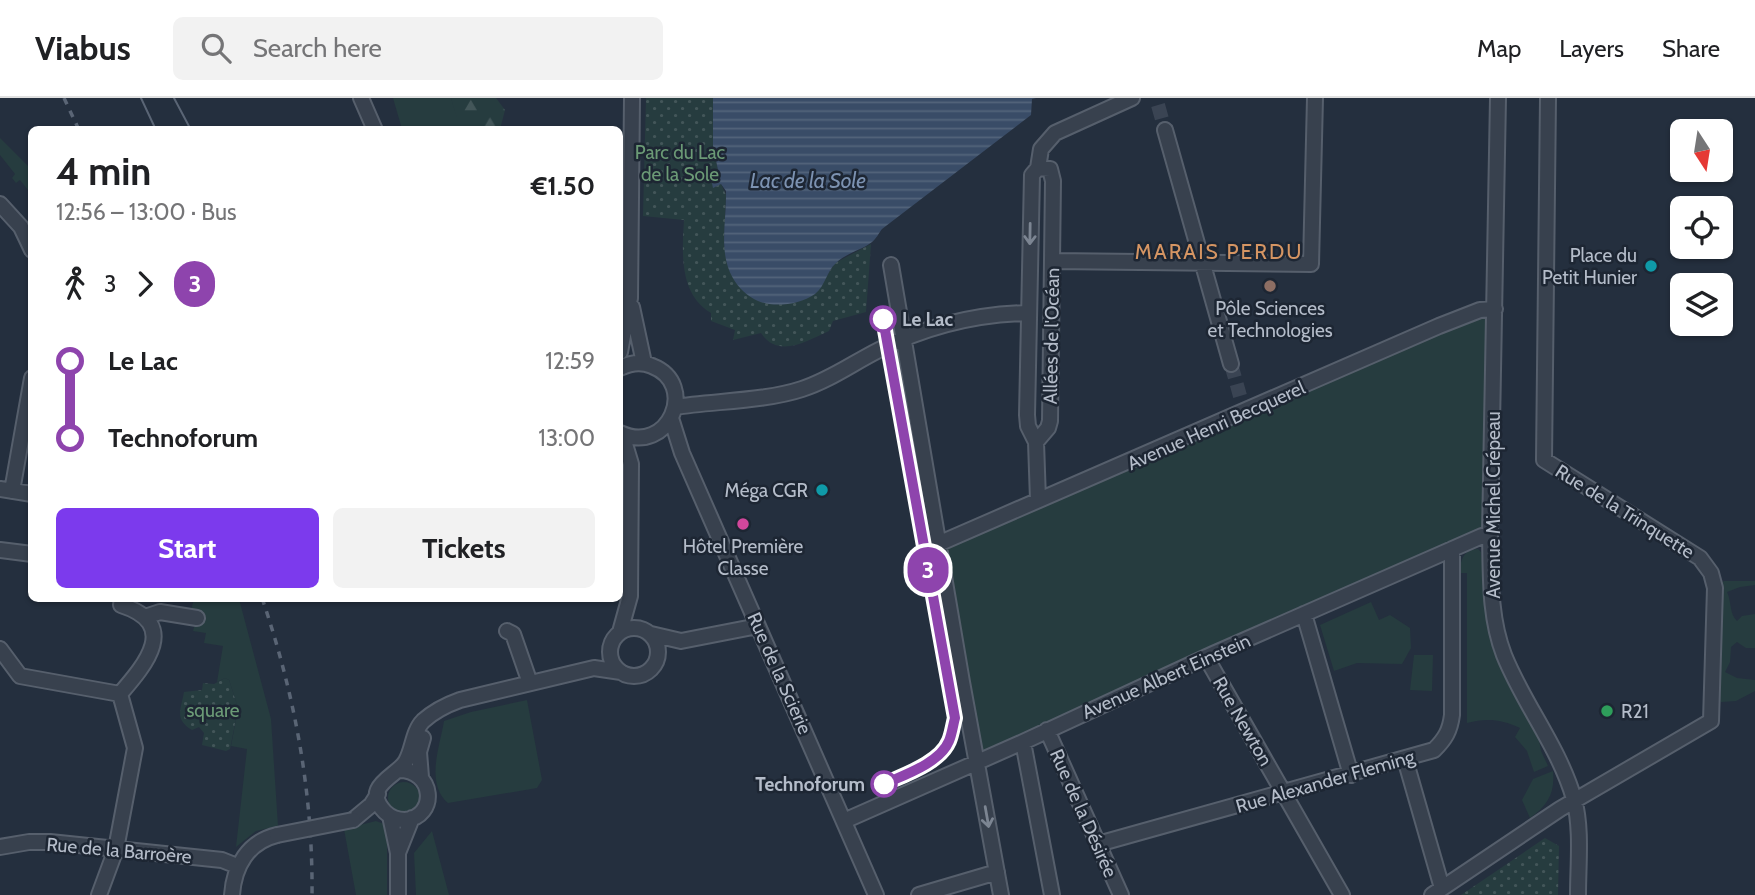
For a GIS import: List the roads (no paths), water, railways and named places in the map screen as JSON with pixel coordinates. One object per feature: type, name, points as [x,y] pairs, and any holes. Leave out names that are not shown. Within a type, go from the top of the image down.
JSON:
[{"type":"street","points":[[361,98],[373,126]]},
{"type":"street","points":[[623,336],[630,298],[632,98]]},
{"type":"street","points":[[1042,168],[1041,149],[1062,129],[1132,98]]},
{"type":"street","points":[[1053,261],[1311,264],[1315,98]]},
{"type":"street","name":"Avenue Michel Crépeau","points":[[1498,98],[1491,606],[1504,655],[1561,763],[1574,801],[1578,838],[1578,895]]},
{"type":"street","name":"Rue de la Trinquette","points":[[1548,98],[1544,460],[1700,558],[1711,573],[1715,588],[1712,721],[1574,801]]},
{"type":"street","points":[[1165,130],[1231,364]]},
{"type":"street","name":"Allées de l'Océan","points":[[1042,168],[1050,169],[1053,181],[1053,261],[1050,421],[1048,428],[1036,442],[1028,426],[1027,415],[1028,313],[1031,179],[1042,168]]},
{"type":"street","points":[[1,215],[17,222],[28,243]]},
{"type":"street","points":[[891,265],[1001,895]]},
{"type":"street","points":[[630,298],[644,363]]},
{"type":"street","name":"Avenue Henri Becquerel","points":[[939,544],[1439,327],[1480,310],[1495,309]]},
{"type":"street","points":[[623,433],[643,438],[659,432],[673,413],[704,402],[799,390],[848,369],[903,339],[973,317],[999,313],[1028,313]]},
{"type":"street","points":[[623,367],[644,363],[663,372],[674,390],[704,402]]},
{"type":"street","name":"Rue de la Scierie","points":[[674,390],[673,413],[682,453],[876,895]]},
{"type":"street","points":[[28,395],[6,490],[28,493]]},
{"type":"street","name":"Rue de la Scierie","points":[[659,432],[682,453]]},
{"type":"street","points":[[631,464],[643,438]]},
{"type":"street","points":[[621,672],[611,659],[630,596],[631,464],[623,439]]},
{"type":"street","points":[[1036,442],[1038,500]]},
{"type":"street","name":"Avenue Albert Einstein","points":[[844,821],[1206,657],[1490,534]]},
{"type":"street","name":"Rue Alexander Fleming","points":[[1098,844],[1434,750],[1444,740],[1450,728],[1452,549]]},
{"type":"street","points":[[0,550],[28,554]]},
{"type":"street","points":[[630,596],[646,632],[657,644],[656,661]]},
{"type":"street","points":[[120,694],[150,656],[153,638],[152,626],[145,617],[135,609],[121,605],[121,602]]},
{"type":"street","points":[[145,617],[160,612],[197,618]]},
{"type":"street","points":[[1304,614],[1351,775]]},
{"type":"street","points":[[574,672],[598,660],[626,629],[681,641],[758,626]]},
{"type":"street","points":[[507,631],[513,634],[530,683]]},
{"type":"street","points":[[398,771],[407,759],[420,723],[436,711],[460,700],[594,668],[634,676],[641,674],[648,671],[681,641]]},
{"type":"street","points":[[0,649],[20,676],[120,694]]},
{"type":"street","name":"Rue Newton","points":[[1206,657],[1342,895]]},
{"type":"street","points":[[99,895],[116,849],[135,748],[120,694]]},
{"type":"street","points":[[398,853],[412,818],[423,810],[428,797],[428,790],[421,777],[419,752],[425,732],[436,711]]},
{"type":"street","name":"Rue de la Désirée","points":[[1047,730],[1121,895]]},
{"type":"street","points":[[1023,742],[1052,895]]},
{"type":"street","points":[[1405,759],[1437,892],[1574,801]]},
{"type":"street","points":[[353,820],[371,805],[386,776],[398,771],[414,772],[421,777]]},
{"type":"street","points":[[378,794],[379,801],[388,815],[398,853],[398,895]]},
{"type":"street","points":[[232,895],[237,866],[249,849],[264,838],[388,815],[397,819],[412,818]]},
{"type":"street","name":"Rue de la Barroère","points":[[0,847],[50,842],[222,860],[237,866]]},
{"type":"street","points":[[919,895],[997,872]]},
{"type":"water","name":"Lac de la Sole","points":[[713,98],[1036,98],[1032,99],[1031,115],[882,229],[872,242],[840,260],[815,294],[799,302],[781,305],[750,297],[741,289],[728,267],[724,242],[726,191],[721,184],[713,188],[711,179],[718,170],[713,146]]},
{"type":"tunnel","points":[[1158,105],[1165,130]]},
{"type":"tunnel","points":[[1231,364],[1240,396]]},
{"type":"tram line","points":[[141,98],[154,126]]},
{"type":"tram line","points":[[174,98],[189,126]]},
{"type":"railway","points":[[64,98],[77,126]]},
{"type":"railway","points":[[263,602],[284,671],[300,745],[309,819],[312,895]]},
{"type":"place","name":"Place du Petit Hunier","points":[[1651,266]]},
{"type":"place","name":"Pôle Sciences et Technologies","points":[[1270,286]]},
{"type":"place","name":"Le Lac","points":[[883,319]]},
{"type":"place","name":"Méga CGR","points":[[822,490]]},
{"type":"place","name":"Hôtel Première Classe","points":[[743,524]]},
{"type":"place","name":"R21","points":[[1607,711]]},
{"type":"place","name":"Technoforum","points":[[884,784]]},
{"type":"district","name":"MARAIS PERDU","points":[[1219,252]]},
{"type":"park label","name":"Parc du Lac de la Sole","points":[[680,163]]},
{"type":"park label","name":"square","points":[[213,710]]}]
